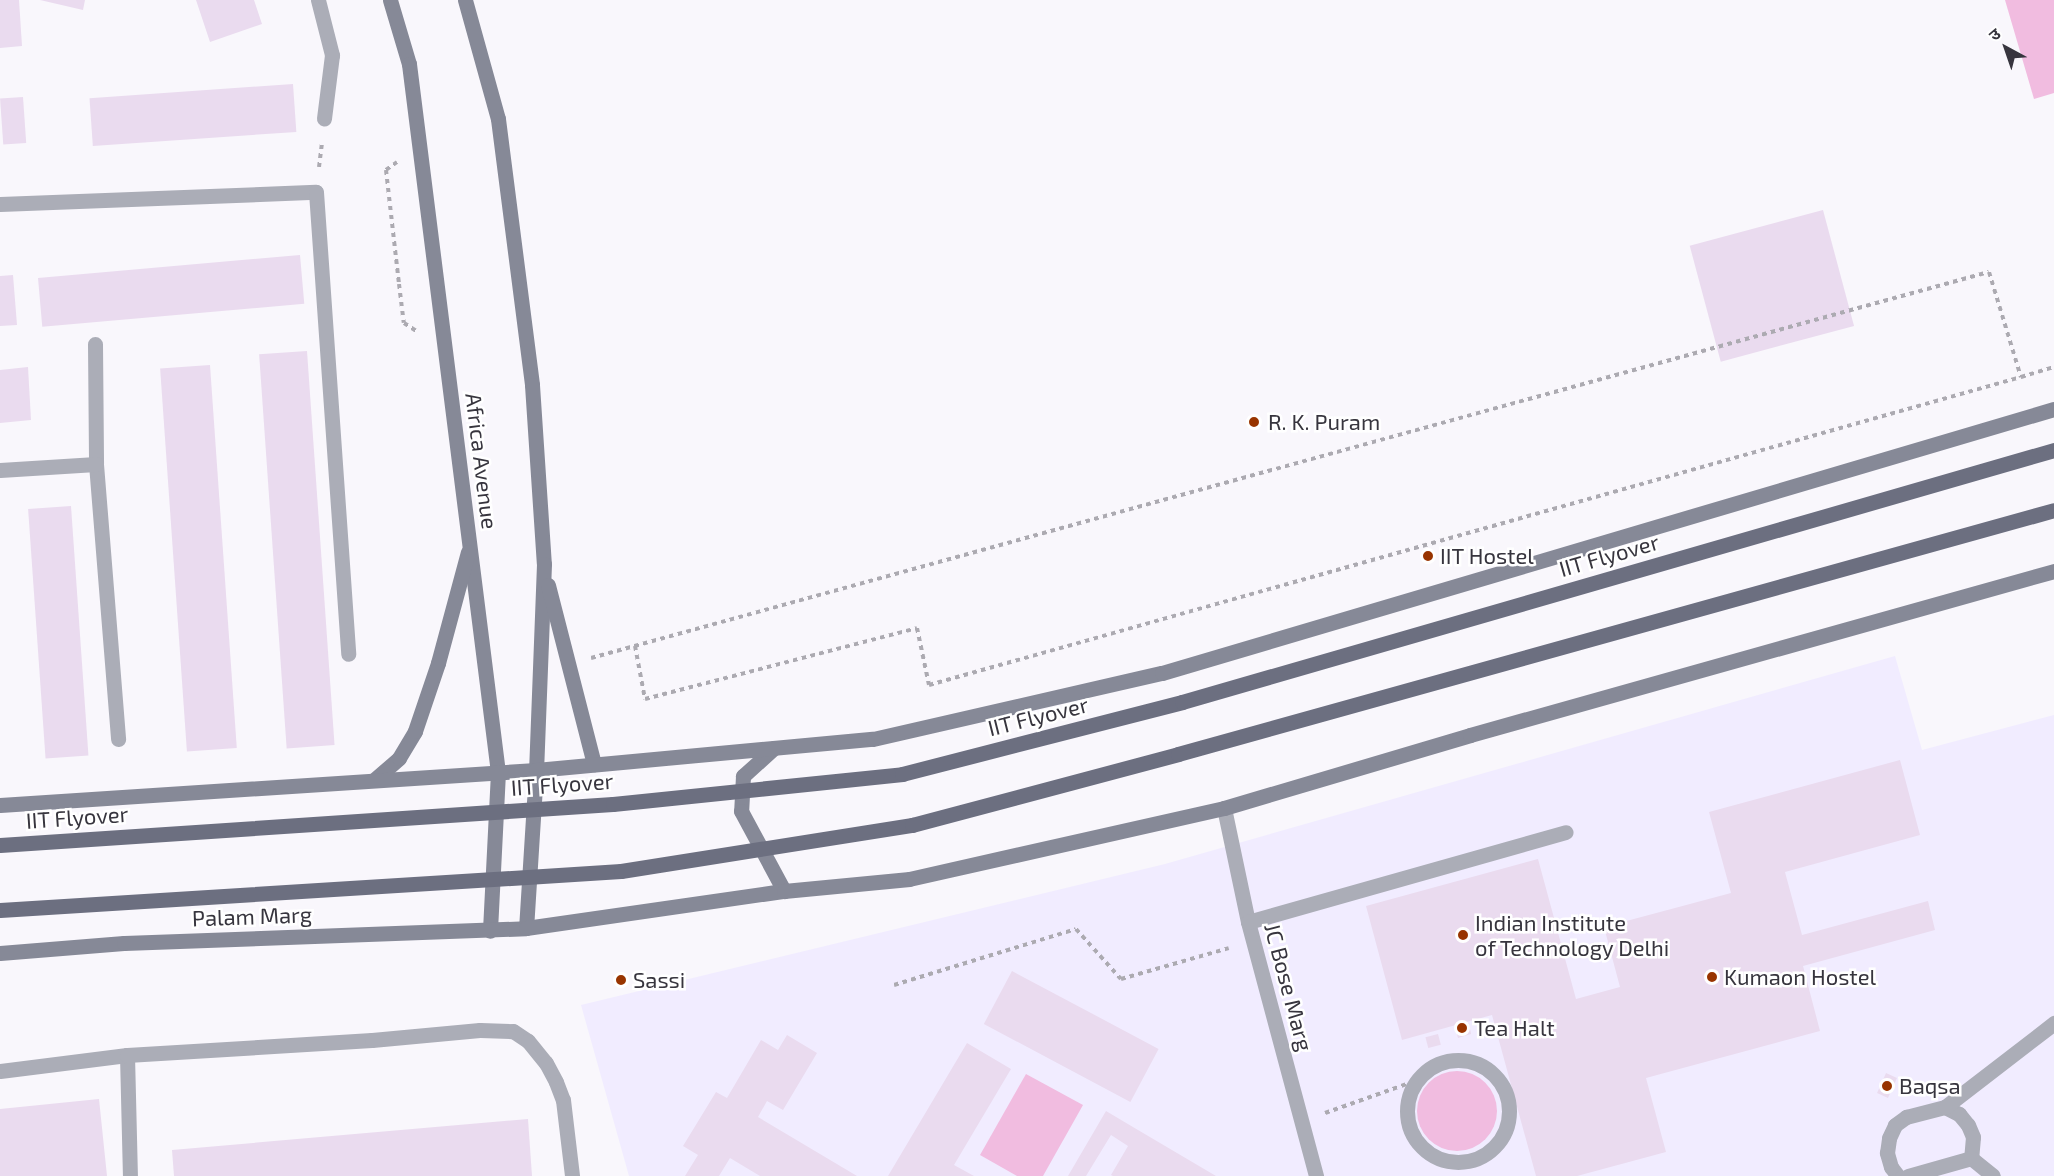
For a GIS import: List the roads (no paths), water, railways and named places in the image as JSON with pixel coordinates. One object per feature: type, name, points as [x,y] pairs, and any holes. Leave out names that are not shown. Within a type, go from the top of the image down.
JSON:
[{"type":"main road","name":"Africa Avenue","points":[[390,0],[409,64],[498,772],[498,930]]},
{"type":"main road","points":[[465,0],[498,119],[532,385],[543,564],[536,770],[526,928]]},
{"type":"main road","points":[[0,805],[536,770],[873,739],[1162,673],[2054,410]]},
{"type":"main road","name":"IIT Flyover","points":[[0,845],[614,804],[902,774],[1182,702],[2054,450]]},
{"type":"main road","points":[[0,910],[621,871],[912,825],[1178,754],[2054,510]]},
{"type":"main road","points":[[374,780],[399,758],[415,732],[438,663],[470,544]]},
{"type":"main road","points":[[543,564],[594,764]]},
{"type":"main road","name":"Palam Marg","points":[[0,953],[124,943],[526,928],[784,891],[909,879],[1224,808],[1482,732],[2054,572]]},
{"type":"main road","points":[[774,748],[743,776],[741,811],[784,891]]},
{"type":"street","points":[[318,0],[332,55],[324,118]]},
{"type":"street","points":[[0,204],[316,192],[348,654]]},
{"type":"street","points":[[95,345],[96,464],[118,739]]},
{"type":"street","points":[[0,470],[96,464]]},
{"type":"street","name":"JC Bose Marg","points":[[1224,808],[1252,941],[1316,1176]]},
{"type":"street","points":[[1248,921],[1565,832]]},
{"type":"street","points":[[1898,1176],[1891,1167],[1887,1153],[1888,1138],[1895,1125],[1906,1117],[1945,1107],[2054,1023]]},
{"type":"street","points":[[0,1071],[127,1055],[372,1040],[480,1030],[513,1031],[528,1041],[546,1063],[556,1082],[563,1100],[572,1176]]},
{"type":"street","points":[[127,1055],[130,1176]]},
{"type":"street","points":[[1460,1059],[1476,1062],[1491,1071],[1502,1084],[1508,1099],[1510,1116],[1505,1132],[1495,1147],[1468,1169],[1432,1156],[1414,1138],[1406,1114],[1408,1097],[1415,1081],[1427,1069],[1443,1061],[1460,1059]]},
{"type":"street","points":[[1945,1107],[1959,1114],[1968,1125],[1973,1137],[1971,1158]]},
{"type":"street","points":[[1908,1176],[1971,1158]]},
{"type":"street","points":[[1971,1158],[1994,1176]]},
{"type":"place","name":"R. K. Puram","points":[[1254,422]]},
{"type":"place","name":"IIT Hostel","points":[[1428,556]]},
{"type":"place","name":"Indian Institute of Technology Delhi","points":[[1463,935]]},
{"type":"place","name":"Kumaon Hostel","points":[[1712,977]]},
{"type":"place","name":"Sassi","points":[[621,980]]},
{"type":"place","name":"Tea Halt","points":[[1462,1028]]},
{"type":"place","name":"Baqsa","points":[[1887,1086]]}]
